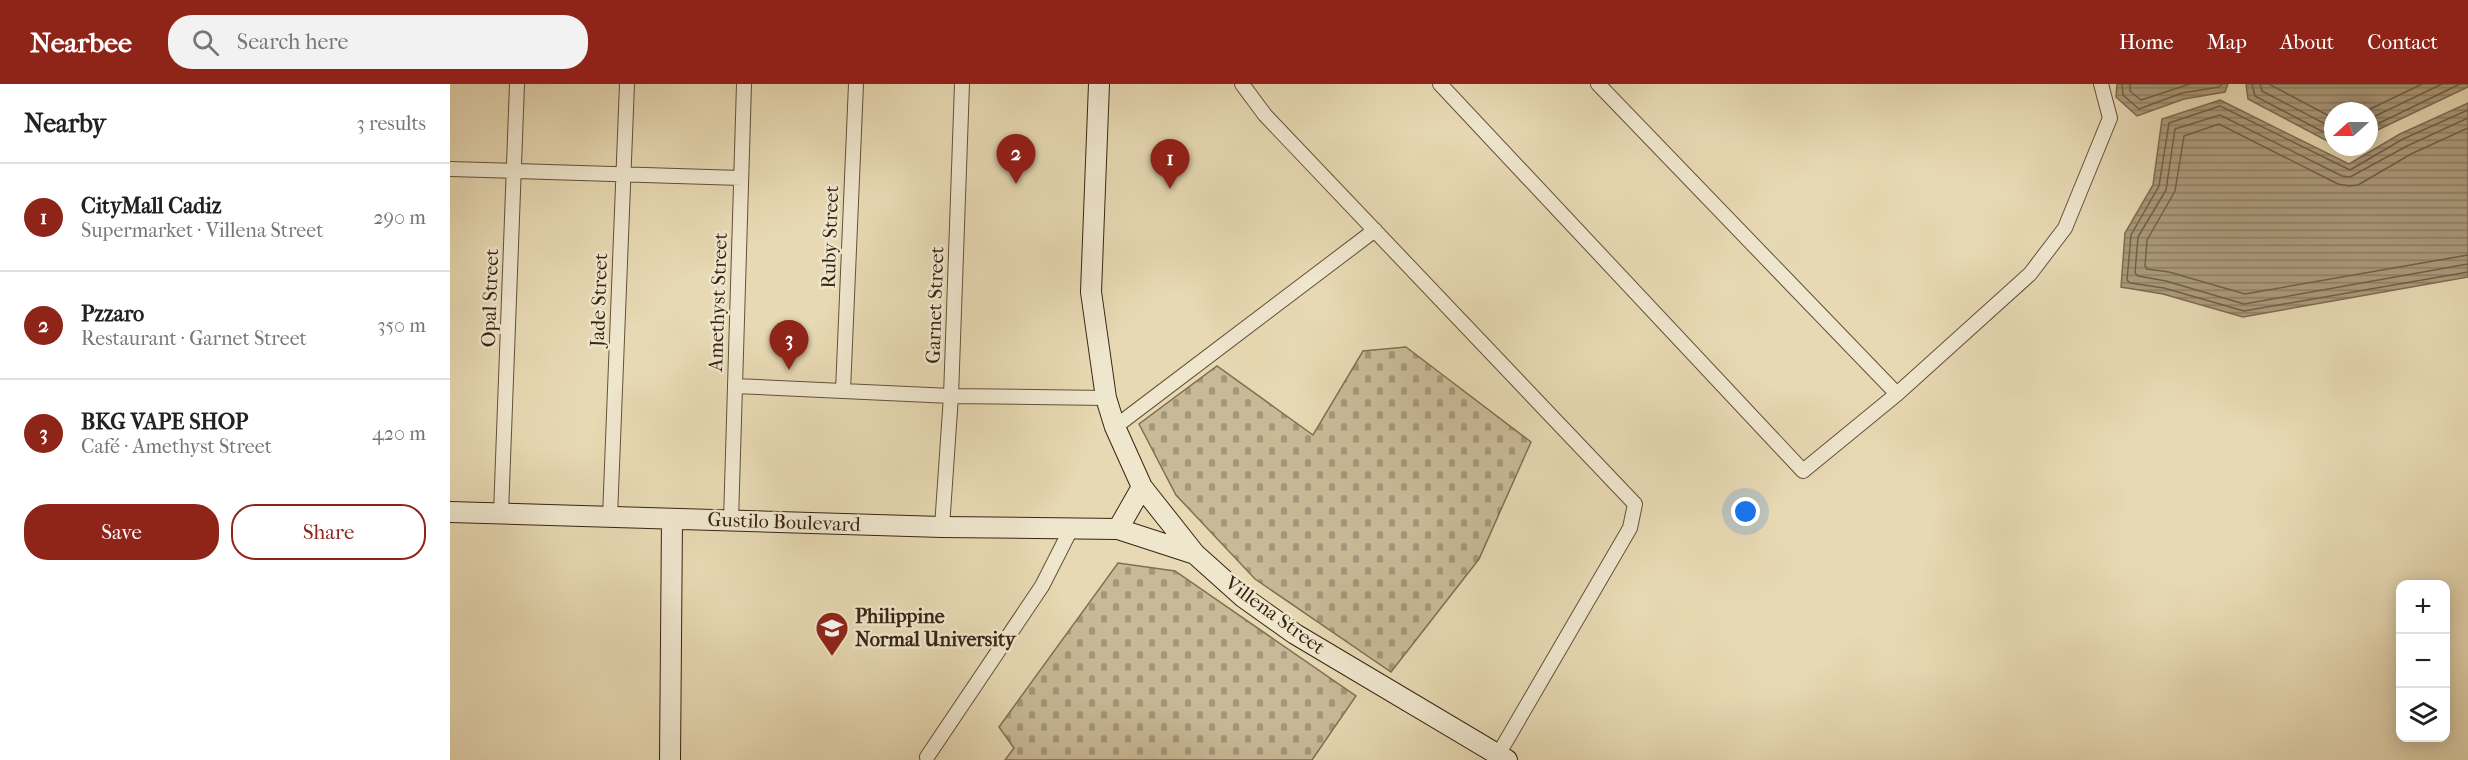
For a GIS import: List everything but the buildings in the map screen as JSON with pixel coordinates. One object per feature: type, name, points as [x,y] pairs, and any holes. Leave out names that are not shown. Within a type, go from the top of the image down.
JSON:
[{"type":"street","name":"Opal Street","points":[[501,513],[517,84]]},
{"type":"street","name":"Jade Street","points":[[610,517],[627,84]]},
{"type":"street","name":"Amethyst Street","points":[[731,521],[744,84]]},
{"type":"street","name":"Ruby Street","points":[[843,391],[856,84]]},
{"type":"street","name":"Garnet Street","points":[[942,527],[951,396],[962,84]]},
{"type":"street","name":"Villena Street","points":[[1098,84],[1091,292],[1106,398],[1115,427],[1142,487],[1195,554],[1243,597],[1295,634],[1500,758]]},
{"type":"street","points":[[1242,84],[1264,115],[1635,504],[1630,528],[1500,758]]},
{"type":"street","points":[[1440,84],[1803,471],[1897,394],[2030,274],[2065,228],[2110,118],[2101,84]]},
{"type":"street","points":[[1598,84],[1897,394]]},
{"type":"street","points":[[450,169],[741,178]]},
{"type":"street","points":[[1115,427],[1375,230]]},
{"type":"street","points":[[735,387],[951,396],[1106,398]]},
{"type":"street","points":[[1118,529],[1142,487]]},
{"type":"street","name":"Gustilo Boulevard","points":[[450,512],[942,527],[1118,529],[1195,554]]},
{"type":"street","points":[[670,760],[672,519]]},
{"type":"street","points":[[927,757],[1042,586],[1071,529]]},
{"type":"green space","points":[[1406,347],[1531,442],[1479,559],[1391,672],[1255,579],[1176,495],[1139,424],[1217,366],[1313,435],[1363,351]]},
{"type":"green space","points":[[1118,563],[1175,571],[1356,696],[1312,760],[1005,760],[1014,748],[999,727]]},
{"type":"water","points":[[2117,84],[2228,84],[2225,92],[2184,99],[2137,116],[2116,97]]},
{"type":"water","points":[[2246,84],[2468,84],[2468,87],[2378,130],[2378,102],[2324,102],[2324,139],[2248,99]]},
{"type":"water","points":[[2220,100],[2324,152],[2324,156],[2333,156],[2349,164],[2363,156],[2378,156],[2378,147],[2400,134],[2468,103],[2468,277],[2243,317],[2163,294],[2121,287],[2125,233],[2153,185],[2162,119]]},
{"type":"place","name":"Pzzaro","points":[[1016,184]]},
{"type":"place","name":"CityMall Cadiz","points":[[1170,189]]},
{"type":"place","name":"BKG VAPE SHOP","points":[[789,370]]},
{"type":"place","name":"Philippine Normal University","points":[[832,657]]}]
